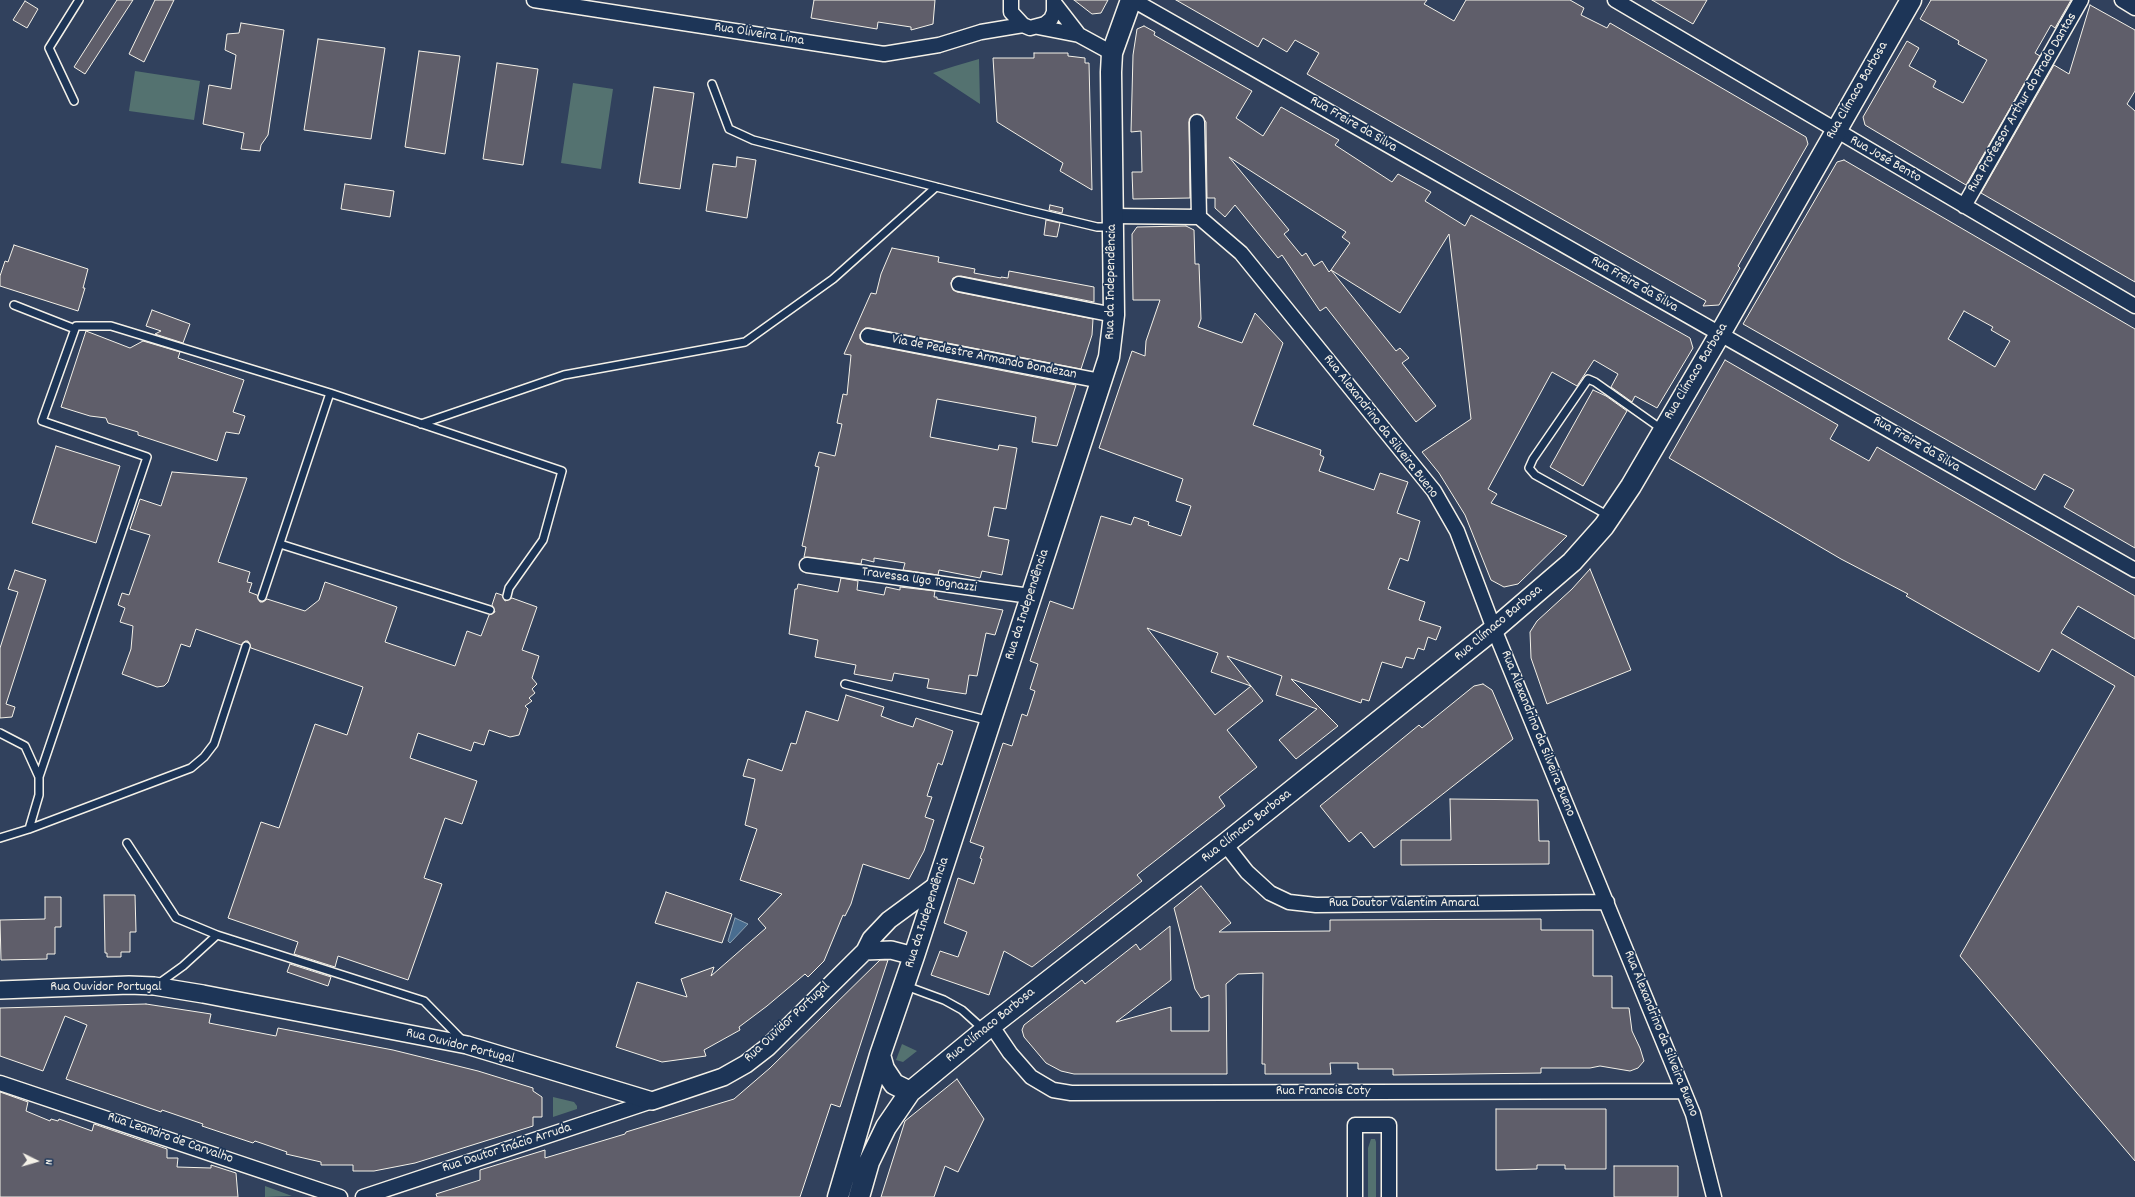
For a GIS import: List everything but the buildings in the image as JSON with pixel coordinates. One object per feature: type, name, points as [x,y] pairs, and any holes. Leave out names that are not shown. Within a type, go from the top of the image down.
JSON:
[{"type":"main road","name":"Rua da Independência","points":[[838,1197],[880,1055],[938,884],[1030,596],[1109,357],[1114,315],[1112,53],[1132,0]]},
{"type":"main road","name":"Rua Clímaco Barbosa","points":[[910,1092],[988,1028],[1225,844],[1494,629],[1572,562],[1610,517],[1663,430],[1720,334],[1911,0]]},
{"type":"main road","points":[[860,1197],[869,1162],[886,1127],[910,1092],[902,1090],[892,1081],[884,1068],[880,1055]]},
{"type":"street","name":"Rua Oliveira Lima","points":[[534,0],[884,54],[939,45],[981,32],[1023,26],[1038,27]]},
{"type":"street","name":"Rua Freire da Silva","points":[[1132,0],[2135,570]]},
{"type":"street","name":"Rua José Bento","points":[[1616,0],[1835,131],[2135,306]]},
{"type":"street","name":"Rua Professor Arthur do Prado Dantas","points":[[1964,206],[2081,0]]},
{"type":"street","points":[[2122,0],[2135,8]]},
{"type":"street","points":[[1055,2],[1080,35]]},
{"type":"street","points":[[1038,27],[1045,24],[1050,19],[1054,12],[1055,2]]},
{"type":"street","name":"Rua Oliveira Lima","points":[[981,32],[1011,6]]},
{"type":"street","points":[[1011,6],[1023,26]]},
{"type":"street","points":[[1038,27],[1080,35],[1112,53]]},
{"type":"street","points":[[1114,221],[1199,216],[1197,122]]},
{"type":"street","name":"Rua Alexandrino da Silveira Bueno","points":[[1199,216],[1241,253],[1434,492],[1457,531],[1494,629],[1693,1114],[1714,1197]]},
{"type":"street","points":[[959,284],[1114,315]]},
{"type":"street","name":"Via de Pedestre Armando Bondezan","points":[[868,336],[1101,381]]},
{"type":"street","name":"Travessa Ugo Tognazzi","points":[[807,565],[1030,596]]},
{"type":"street","name":"Rua Doutor Valentim Amaral","points":[[1225,844],[1247,872],[1270,893],[1289,902],[1316,905],[1607,902]]},
{"type":"street","name":"Rua Ouvidor Portugal","points":[[0,990],[154,986],[203,994],[468,1046],[652,1101],[722,1077],[746,1064],[768,1047],[865,951],[871,938],[889,920],[938,884]]},
{"type":"street","points":[[865,951],[891,950],[914,956]]},
{"type":"street","name":"Rua Francois Coty","points":[[988,1028],[1031,1077],[1053,1090],[1072,1093],[1683,1092]]},
{"type":"street","name":"Rua Leandro de Carvalho","points":[[0,1083],[340,1197]]},
{"type":"street","name":"Rua Doutor Inácio Arruda","points":[[363,1197],[652,1101]]},
{"type":"street","points":[[1355,1197],[1355,1125],[1389,1125],[1389,1197]]},
{"type":"lane","points":[[74,101],[49,48],[79,0]]},
{"type":"lane","points":[[712,84],[729,129],[753,140],[1097,227],[1114,221]]},
{"type":"lane","points":[[421,424],[564,375],[745,342],[833,279],[936,187]]},
{"type":"lane","points":[[14,305],[75,329]]},
{"type":"lane","points":[[29,829],[39,795],[39,777],[147,457],[42,421],[76,326],[111,326],[330,393],[562,471],[543,540],[509,588],[507,596]]},
{"type":"lane","points":[[1610,517],[1535,475],[1530,468],[1532,459],[1588,379],[1595,382],[1663,430]]},
{"type":"lane","points":[[262,597],[330,393]]},
{"type":"lane","points":[[280,544],[490,610]]},
{"type":"lane","points":[[0,838],[29,829],[190,768],[204,757],[214,744],[246,646]]},
{"type":"lane","points":[[845,684],[990,722]]},
{"type":"lane","points":[[0,733],[25,746],[39,777]]},
{"type":"lane","points":[[127,843],[176,918],[217,935],[424,1001],[468,1046]]},
{"type":"lane","points":[[154,986],[183,966],[217,935]]},
{"type":"lane","points":[[904,986],[944,1000],[962,1010],[988,1028]]},
{"type":"green space","points":[[979,59],[980,104],[933,73],[955,66]]},
{"type":"green space","points":[[135,71],[200,81],[194,120],[129,111]]},
{"type":"green space","points":[[573,83],[613,89],[601,169],[561,163]]},
{"type":"green space","points":[[902,1044],[917,1051],[903,1062],[896,1060]]},
{"type":"green space","points":[[553,1097],[574,1102],[577,1109],[553,1117]]},
{"type":"green space","points":[[1371,1139],[1375,1139],[1376,1142],[1376,1197],[1368,1197],[1368,1148]]},
{"type":"green space","points":[[265,1186],[292,1196],[265,1197]]},
{"type":"water","points":[[735,918],[748,924],[730,943],[728,941]]}]
